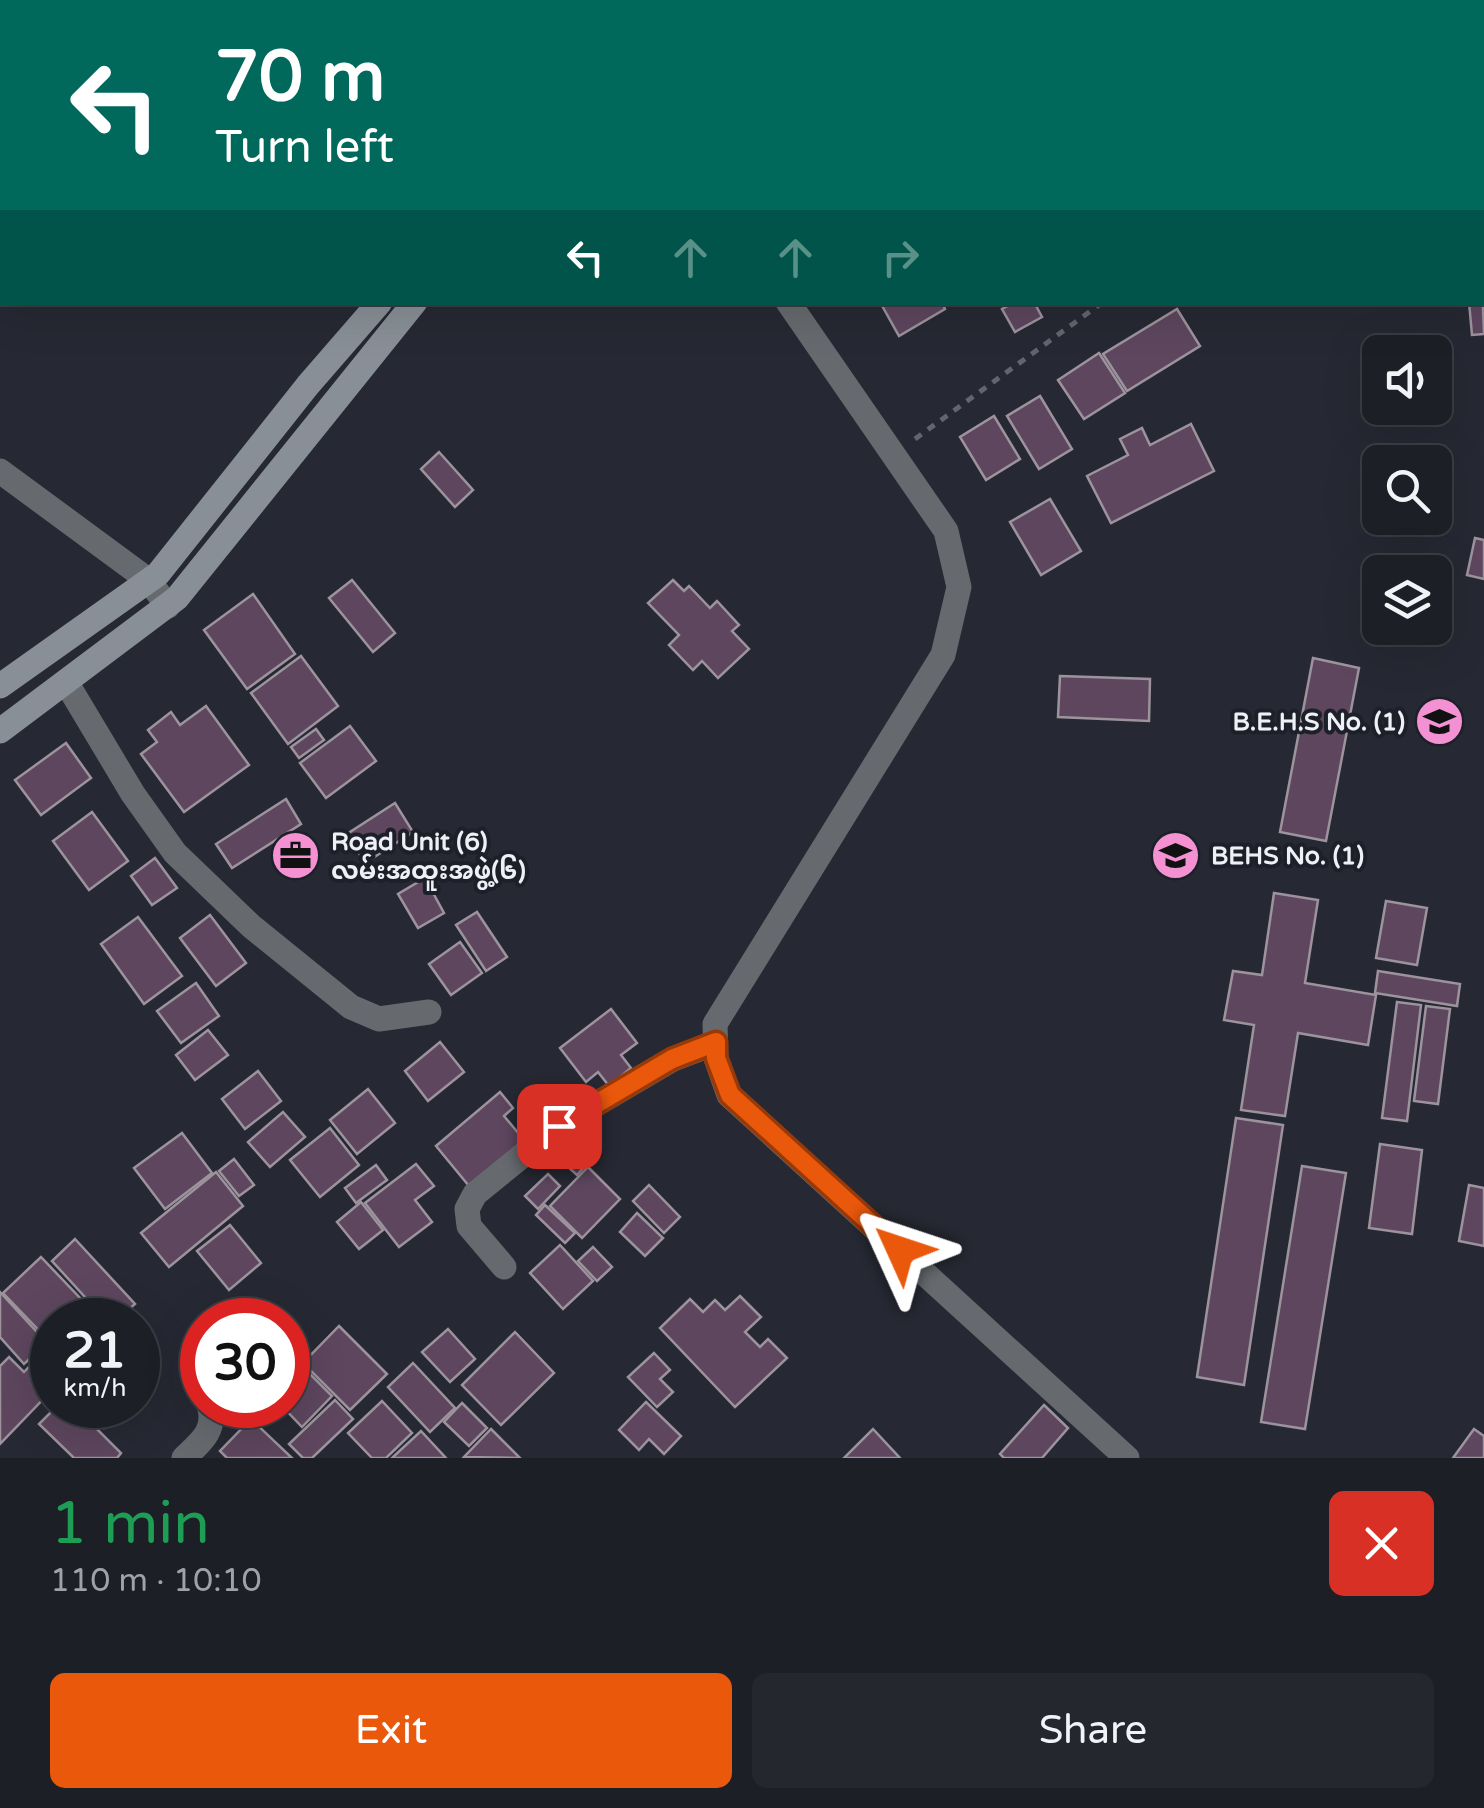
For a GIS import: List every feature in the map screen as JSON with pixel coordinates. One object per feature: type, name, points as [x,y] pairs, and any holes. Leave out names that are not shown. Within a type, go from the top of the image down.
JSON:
[{"type":"main road","points":[[0,686],[158,574],[377,305]]},
{"type":"main road","points":[[0,731],[177,598],[414,305]]},
{"type":"street","points":[[790,305],[946,531],[958,588],[943,655],[715,1024],[716,1058],[730,1095],[1127,1458]]},
{"type":"street","points":[[0,471],[148,580],[168,606]]},
{"type":"street","points":[[66,682],[174,854],[251,926],[351,1007],[379,1019],[430,1012]]},
{"type":"street","points":[[504,1267],[469,1226],[468,1209],[475,1194],[559,1126],[672,1059],[716,1042]]},
{"type":"street","points":[[184,1458],[209,1435],[210,1428]]},
{"type":"path","points":[[894,454],[1099,305]]},
{"type":"building","points":[[882,305],[943,305],[945,309],[899,336]]},
{"type":"building","points":[[1009,305],[1036,305],[1042,317],[1015,332],[1002,309]]},
{"type":"building","points":[[1469,305],[1483,305],[1484,334],[1472,335]]},
{"type":"building","points":[[1177,309],[1200,346],[1127,391],[1103,354]]},
{"type":"building","points":[[1099,353],[1125,393],[1084,419],[1058,380]]},
{"type":"building","points":[[1040,396],[1072,449],[1039,469],[1007,416]]},
{"type":"building","points":[[994,416],[1020,459],[986,480],[960,437]]},
{"type":"building","points":[[1191,424],[1214,471],[1111,523],[1087,476],[1128,455],[1120,439],[1142,428],[1150,445]]},
{"type":"building","points":[[439,452],[473,490],[455,507],[421,469]]},
{"type":"building","points":[[1050,499],[1081,551],[1041,575],[1010,522]]},
{"type":"building","points":[[1475,538],[1484,540],[1484,579],[1467,575]]},
{"type":"building","points":[[352,580],[395,633],[373,652],[329,598]]},
{"type":"building","points":[[673,580],[684,591],[689,586],[710,608],[717,601],[739,625],[732,631],[749,649],[718,678],[702,661],[693,670],[669,645],[679,635],[648,603]]},
{"type":"building","points":[[253,594],[295,654],[247,689],[204,630]]},
{"type":"building","points":[[301,656],[338,706],[288,744],[251,693]]},
{"type":"building","points":[[1313,658],[1359,668],[1326,841],[1280,832]]},
{"type":"building","points":[[1060,676],[1150,679],[1149,721],[1058,717]]},
{"type":"building","points":[[206,706],[249,765],[184,812],[141,754],[157,742],[148,730],[171,712],[180,725]]},
{"type":"building","points":[[350,726],[376,761],[326,798],[300,763]]},
{"type":"building","points":[[316,729],[324,740],[299,758],[291,747]]},
{"type":"building","points":[[66,743],[91,778],[41,815],[15,780]]},
{"type":"building","points":[[286,799],[301,824],[232,868],[216,844]]},
{"type":"building","points":[[395,803],[413,832],[365,863],[347,834]]},
{"type":"building","points":[[92,812],[128,861],[89,890],[53,841]]},
{"type":"building","points":[[155,858],[177,888],[152,905],[131,876]]},
{"type":"building","points":[[425,878],[444,913],[418,928],[398,894]]},
{"type":"building","points":[[1274,893],[1318,900],[1305,983],[1376,995],[1368,1045],[1298,1033],[1285,1116],[1241,1110],[1254,1025],[1224,1020],[1233,971],[1262,975]]},
{"type":"building","points":[[1386,901],[1427,908],[1417,965],[1376,958]]},
{"type":"building","points":[[477,912],[507,957],[486,971],[456,925]]},
{"type":"building","points":[[210,915],[246,963],[216,986],[180,938]]},
{"type":"building","points":[[138,917],[182,976],[144,1004],[101,944]]},
{"type":"building","points":[[460,942],[482,973],[451,995],[429,964]]},
{"type":"building","points":[[1378,971],[1460,984],[1457,1006],[1375,993]]},
{"type":"building","points":[[196,983],[219,1016],[181,1043],[157,1011]]},
{"type":"building","points":[[1397,1002],[1421,1005],[1407,1121],[1382,1118]]},
{"type":"building","points":[[1426,1006],[1450,1009],[1438,1104],[1414,1101]]},
{"type":"building","points":[[611,1009],[637,1043],[621,1055],[631,1068],[609,1086],[598,1072],[586,1082],[560,1048]]},
{"type":"building","points":[[208,1030],[228,1055],[195,1080],[176,1055]]},
{"type":"building","points":[[440,1042],[464,1072],[428,1101],[405,1071]]},
{"type":"building","points":[[258,1071],[281,1101],[245,1129],[222,1099]]},
{"type":"building","points":[[368,1089],[395,1123],[357,1154],[330,1120]]},
{"type":"building","points":[[500,1092],[513,1108],[504,1116],[524,1140],[469,1186],[436,1146]]},
{"type":"building","points":[[283,1112],[305,1137],[270,1167],[248,1142]]},
{"type":"building","points":[[1236,1118],[1283,1125],[1244,1385],[1197,1377]]},
{"type":"building","points":[[330,1128],[359,1165],[320,1197],[290,1160]]},
{"type":"building","points":[[182,1133],[212,1173],[165,1209],[134,1168]]},
{"type":"building","points":[[571,1143],[590,1160],[577,1175],[558,1158]]},
{"type":"building","points":[[1380,1144],[1422,1150],[1412,1234],[1369,1228]]},
{"type":"building","points":[[234,1159],[254,1185],[239,1196],[219,1171]]},
{"type":"building","points":[[416,1164],[434,1186],[415,1200],[432,1222],[399,1247],[365,1203]]},
{"type":"building","points":[[376,1165],[387,1180],[356,1203],[345,1188]]},
{"type":"building","points":[[1302,1166],[1346,1173],[1305,1429],[1261,1422]]},
{"type":"building","points":[[588,1167],[620,1199],[582,1238],[550,1206]]},
{"type":"building","points":[[216,1172],[243,1206],[169,1267],[141,1233]]},
{"type":"building","points":[[548,1174],[560,1186],[538,1209],[525,1196]]},
{"type":"building","points":[[649,1185],[680,1217],[664,1233],[633,1201]]},
{"type":"building","points":[[1469,1185],[1484,1188],[1484,1246],[1459,1241]]},
{"type":"building","points":[[361,1202],[383,1230],[359,1249],[337,1222]]},
{"type":"building","points":[[545,1205],[575,1233],[565,1243],[536,1215]]},
{"type":"building","points":[[637,1213],[663,1238],[645,1256],[620,1232]]},
{"type":"building","points":[[230,1225],[261,1263],[229,1290],[197,1251]]},
{"type":"building","points":[[75,1239],[129,1298],[86,1298],[52,1261]]},
{"type":"building","points":[[560,1245],[593,1281],[563,1309],[530,1273]]},
{"type":"building","points":[[593,1247],[612,1267],[597,1281],[578,1261]]},
{"type":"building","points":[[41,1257],[80,1298],[30,1298],[30,1321],[3,1293]]},
{"type":"building","points":[[0,1292],[30,1325],[30,1359],[24,1364],[0,1337]]},
{"type":"building","points":[[740,1296],[761,1317],[745,1332],[760,1347],[768,1339],[787,1358],[735,1407],[660,1328],[690,1299],[703,1312],[715,1300],[725,1310]]},
{"type":"building","points":[[339,1326],[387,1374],[350,1410],[310,1370],[310,1356]]},
{"type":"building","points":[[448,1329],[475,1359],[450,1382],[422,1352]]},
{"type":"building","points":[[515,1332],[554,1373],[501,1425],[462,1385]]},
{"type":"building","points":[[654,1353],[670,1370],[660,1379],[673,1392],[657,1407],[628,1377]]},
{"type":"building","points":[[9,1357],[24,1372],[30,1366],[30,1413],[0,1444],[0,1366]]},
{"type":"building","points":[[413,1363],[455,1408],[430,1432],[388,1387]]},
{"type":"building","points":[[310,1374],[332,1396],[310,1419]]},
{"type":"building","points":[[335,1400],[353,1419],[312,1458],[303,1458],[289,1444]]},
{"type":"building","points":[[382,1401],[412,1433],[386,1458],[372,1458],[348,1433]]},
{"type":"building","points":[[646,1402],[681,1436],[664,1454],[649,1439],[639,1450],[619,1430]]},
{"type":"building","points":[[462,1403],[487,1428],[469,1446],[444,1422]]},
{"type":"building","points":[[1044,1405],[1068,1428],[1042,1458],[1004,1458],[1000,1454]]},
{"type":"building","points":[[43,1428],[96,1428],[121,1453],[117,1458],[74,1458]]},
{"type":"building","points":[[242,1428],[260,1428],[292,1458],[227,1458],[220,1451]]},
{"type":"building","points":[[491,1429],[520,1458],[464,1457]]},
{"type":"building","points":[[873,1429],[900,1458],[844,1458]]},
{"type":"building","points":[[1474,1429],[1484,1436],[1484,1458],[1453,1458]]},
{"type":"building","points":[[421,1431],[446,1458],[392,1458]]},
{"type":"place","name":"B.E.H.S No. (1)","points":[[1440,722]]},
{"type":"place","name":"Road Unit (6) လမ်းအထူးအဖွဲ့(၆)","points":[[296,856]]},
{"type":"place","name":"BEHS No. (1)","points":[[1176,856]]},
{"type":"route","points":[[559,1126],[672,1059],[716,1042],[716,1058],[730,1095],[900,1250]]}]
